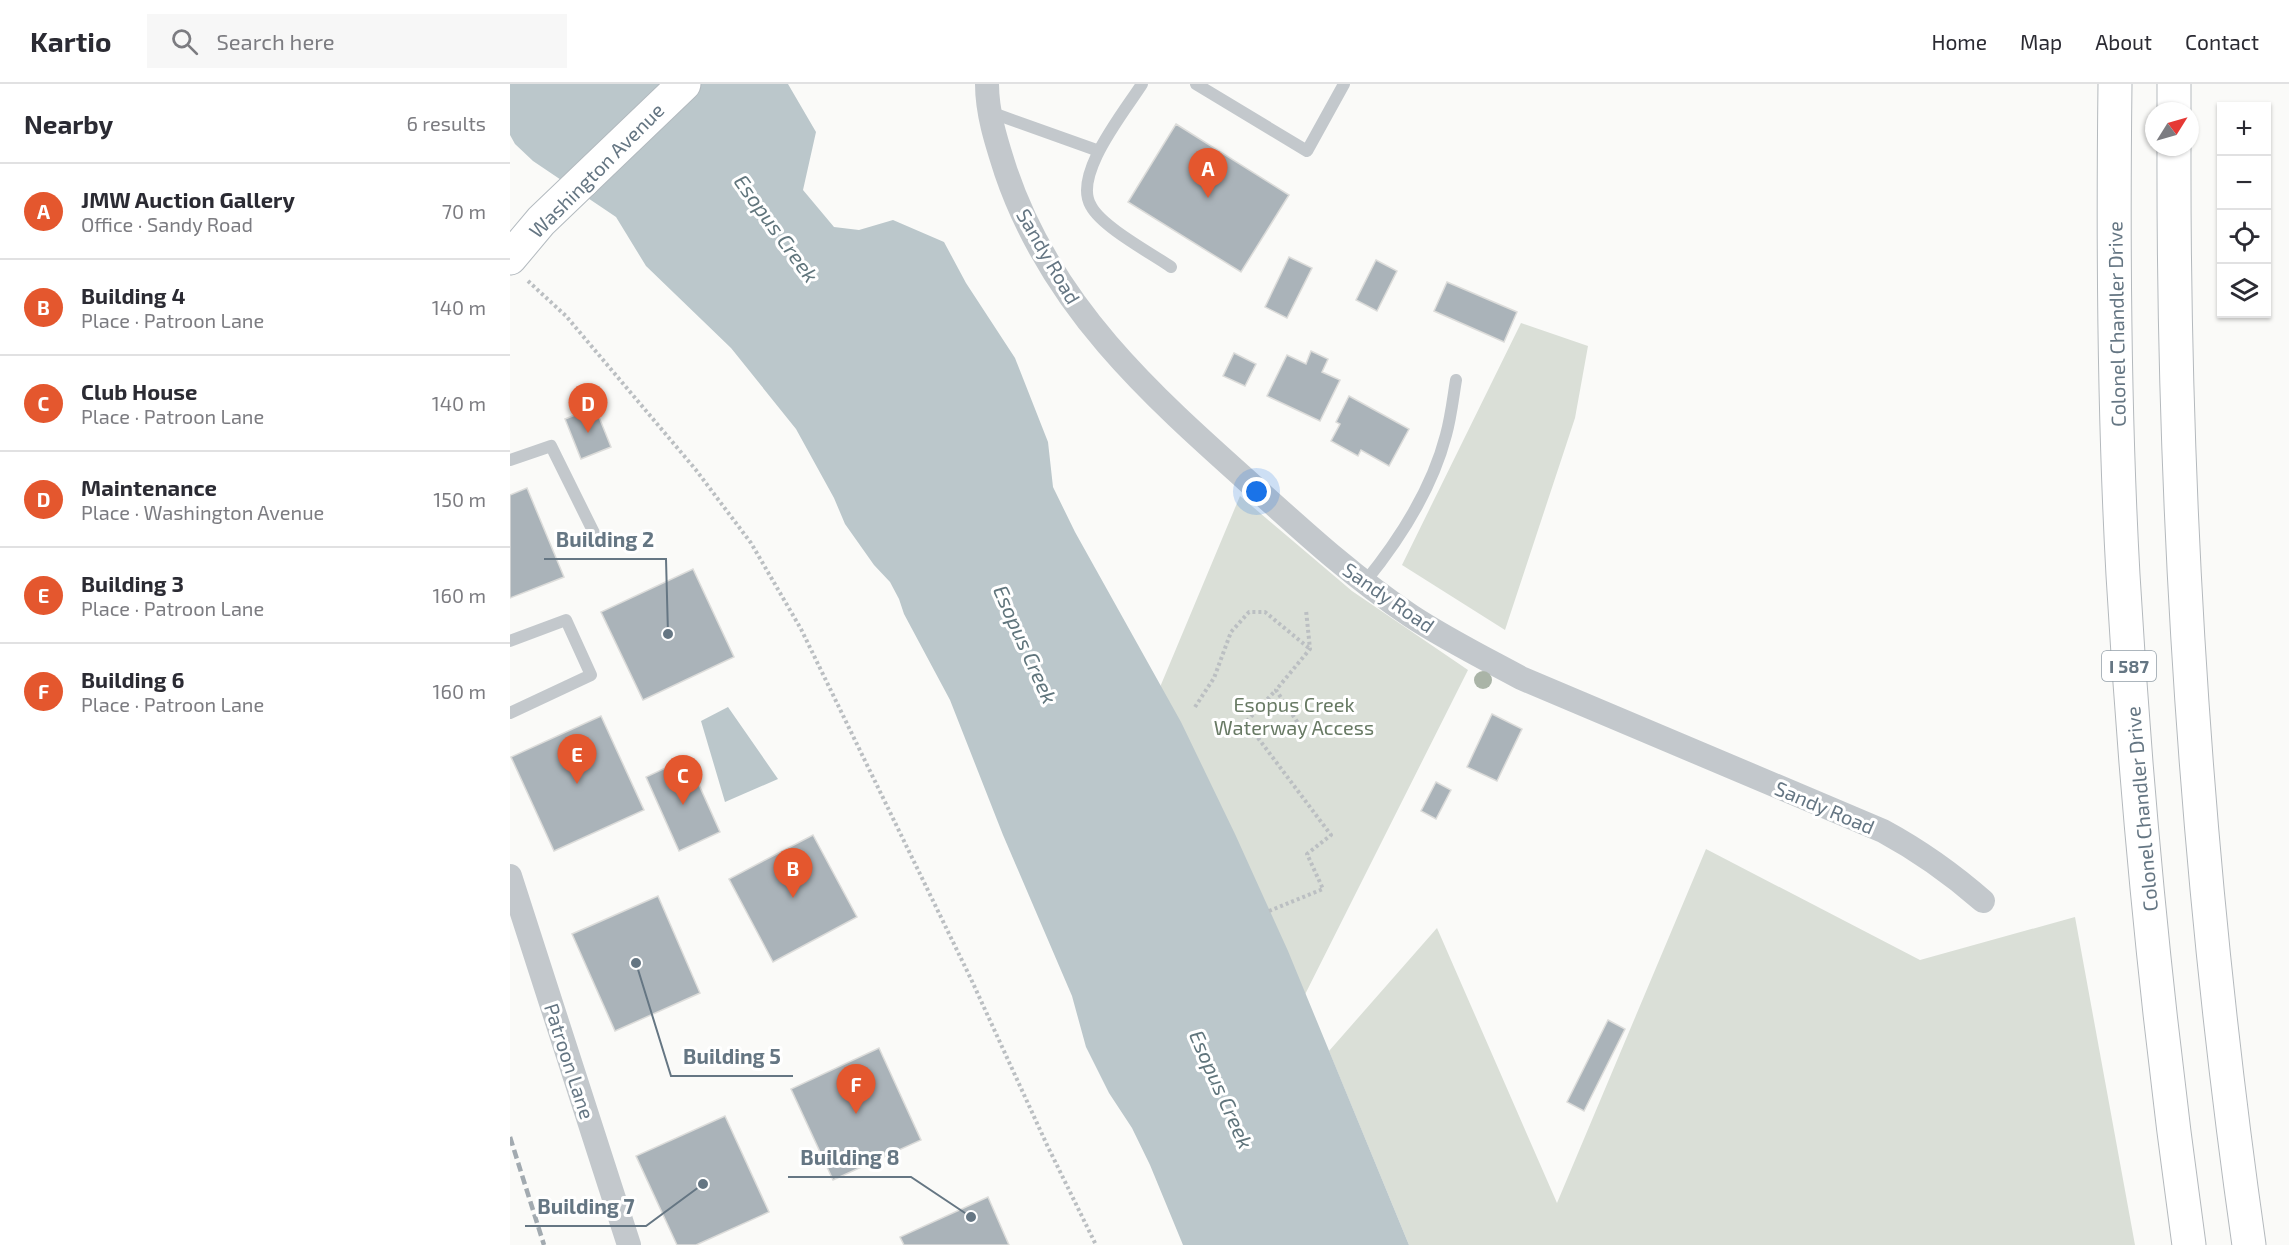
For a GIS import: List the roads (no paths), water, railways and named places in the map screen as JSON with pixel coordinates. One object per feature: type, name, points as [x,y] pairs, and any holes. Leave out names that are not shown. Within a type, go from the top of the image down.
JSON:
[{"type":"main road","name":"Washington Avenue","points":[[516,257],[541,221],[684,84]]},
{"type":"main road","name":"Colonel Chandler Drive","points":[[2115,84],[2115,359],[2125,597],[2149,913],[2189,1245]]},
{"type":"main road","points":[[2174,84],[2174,102]]},
{"type":"main road","points":[[2174,156],[2178,464],[2190,681],[2208,897],[2249,1245]]},
{"type":"street","name":"Sandy Road","points":[[987,84],[995,140],[1012,189],[1033,236],[1061,284],[1092,328],[1128,370],[1168,410],[1310,537],[1365,582],[1412,616],[1465,648],[1521,678],[1883,831],[1918,849],[1983,901]]},
{"type":"street","name":"Patroon Lane","points":[[510,876],[629,1245]]},
{"type":"lane","points":[[1142,84],[1094,159],[1086,185],[1090,206],[1105,222],[1171,267]]},
{"type":"lane","points":[[1196,84],[1307,151],[1344,84]]},
{"type":"lane","points":[[990,112],[1099,151]]},
{"type":"lane","points":[[1365,582],[1388,553],[1418,504],[1436,465],[1446,435],[1456,380]]},
{"type":"lane","points":[[510,460],[551,446],[599,543]]},
{"type":"lane","points":[[510,641],[566,620],[591,675],[510,713]]},
{"type":"water","name":"Esopus Creek","points":[[510,84],[788,84],[816,132],[803,190],[834,227],[859,230],[893,220],[944,242],[966,283],[1015,358],[1048,442],[1053,487],[1075,532],[1181,722],[1235,834],[1288,951],[1409,1245],[1183,1245],[1132,1128],[1109,1093],[1086,1047],[1072,996],[1003,835],[950,700],[904,614],[890,582],[874,565],[845,524],[834,498],[796,429],[731,348],[646,266],[616,217],[533,161],[515,144],[510,135]]},
{"type":"water","points":[[728,707],[778,779],[725,802],[701,721]]},
{"type":"railway","points":[[510,1137],[544,1245]]},
{"type":"place","name":"JMW Auction Gallery","points":[[1208,198]]},
{"type":"place","name":"Maintenance","points":[[588,433]]},
{"type":"place","name":"Building 2","points":[[668,634]]},
{"type":"place","name":"Building 3","points":[[577,784]]},
{"type":"place","name":"Club House","points":[[683,805]]},
{"type":"place","name":"Building 4","points":[[793,898]]},
{"type":"place","name":"Building 5","points":[[636,963]]},
{"type":"place","name":"Building 6","points":[[856,1114]]},
{"type":"place","name":"Building 7","points":[[703,1184]]},
{"type":"place","name":"Building 8","points":[[971,1217]]},
{"type":"park label","name":"Esopus Creek Waterway Access","points":[[1294,716]]}]
